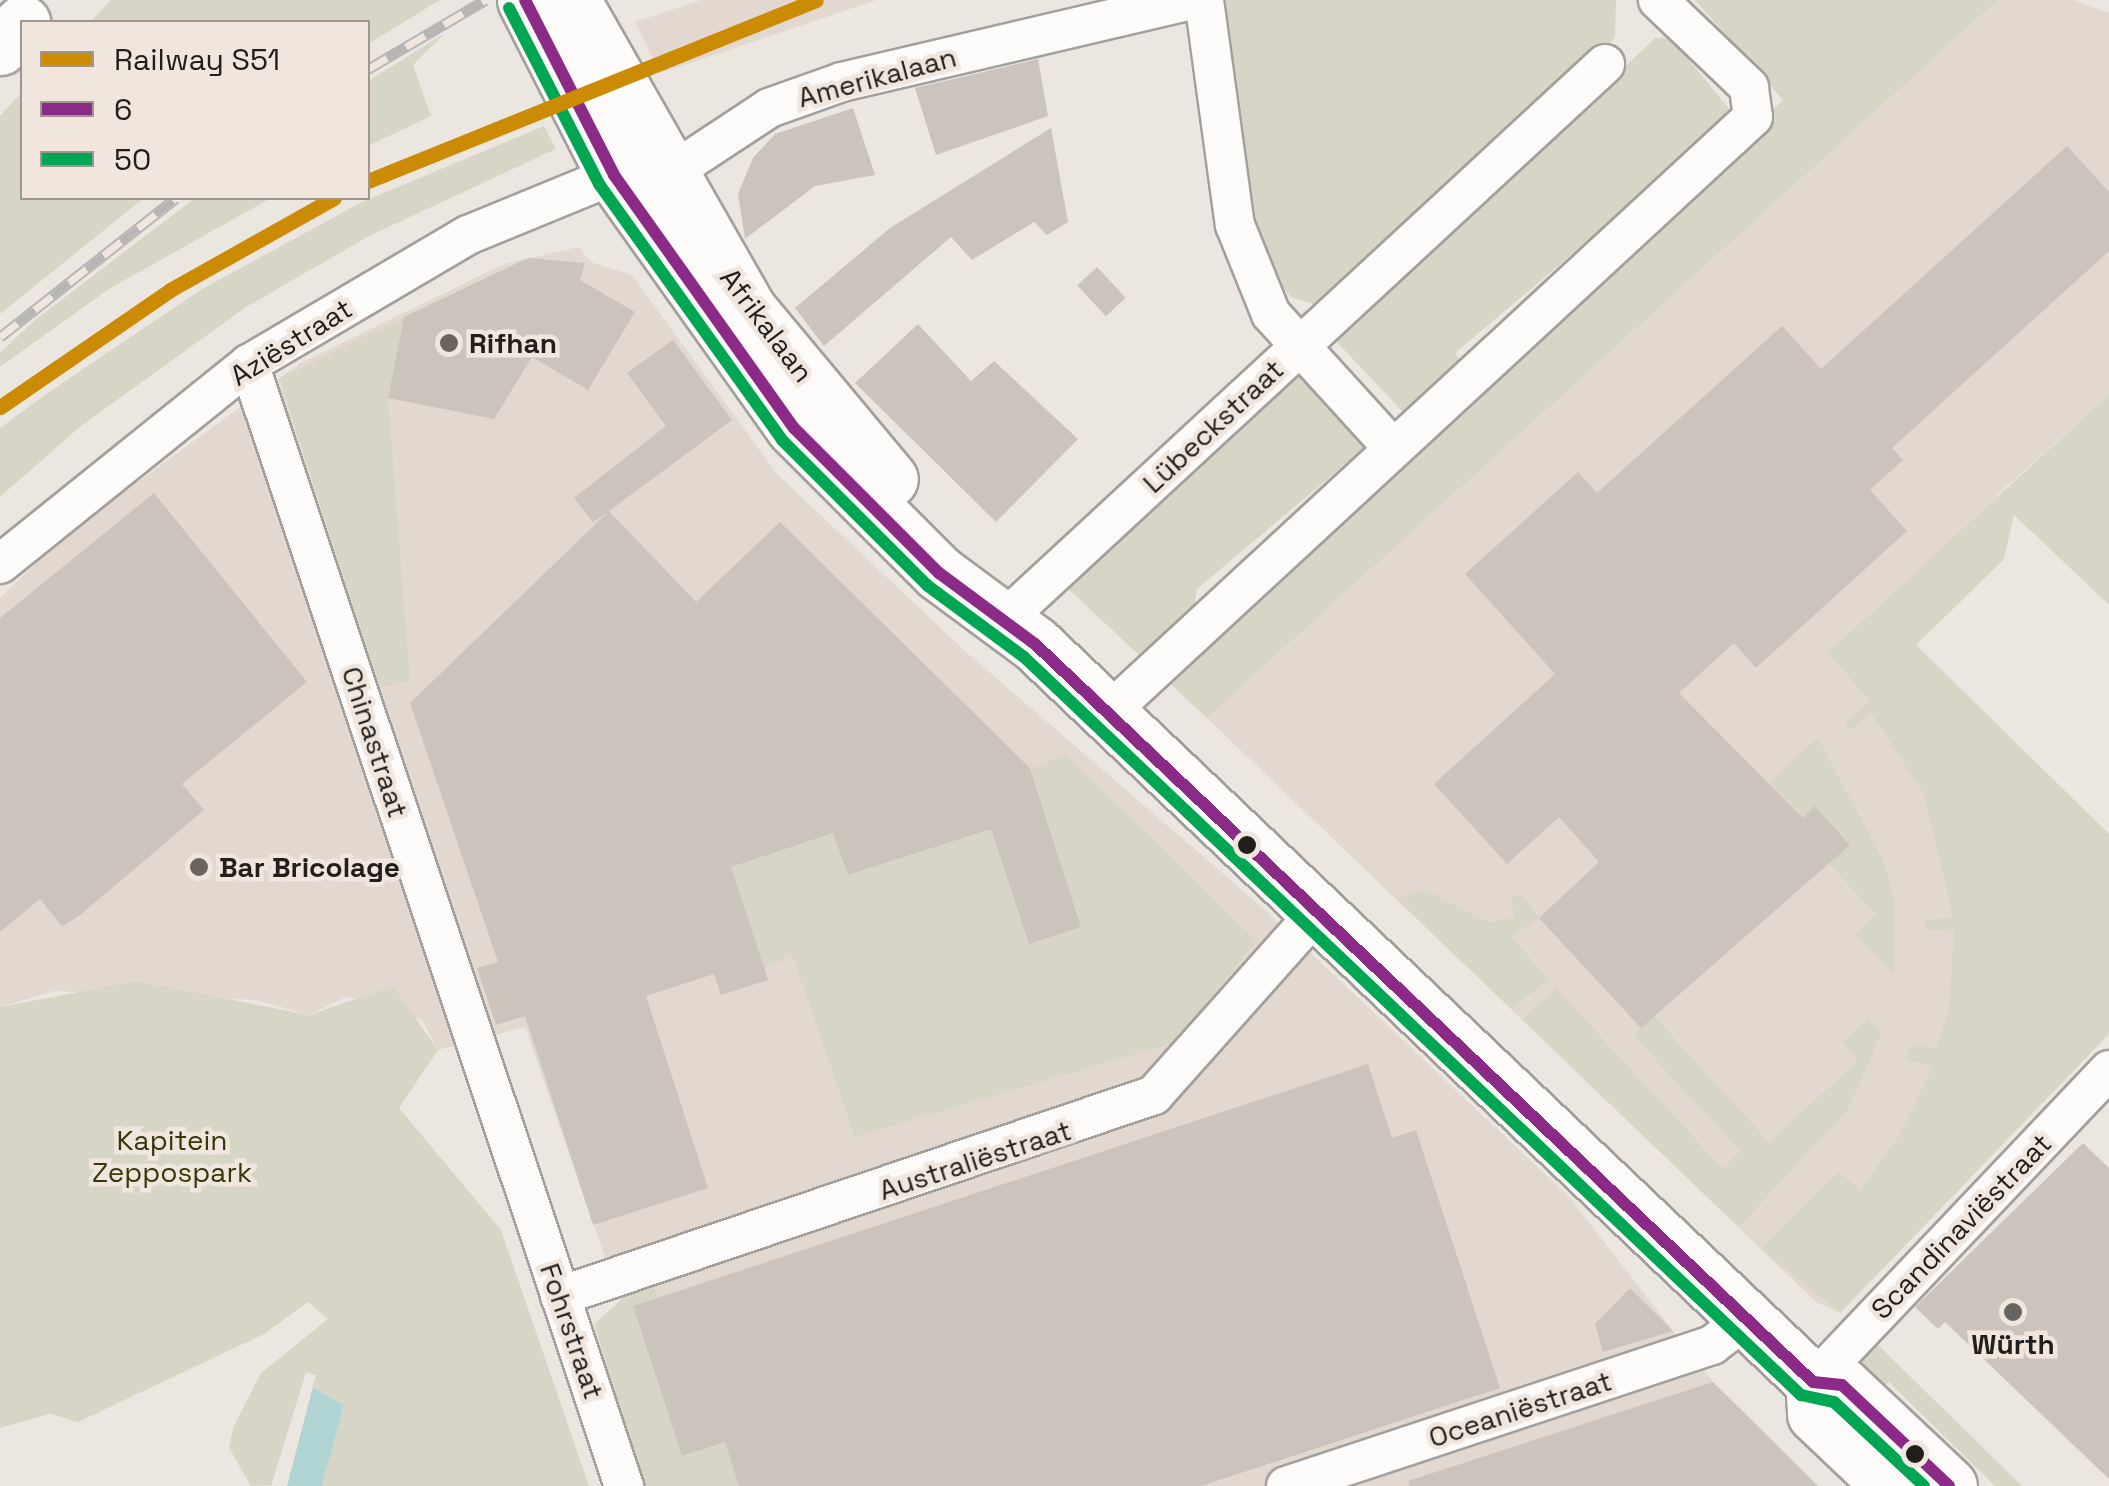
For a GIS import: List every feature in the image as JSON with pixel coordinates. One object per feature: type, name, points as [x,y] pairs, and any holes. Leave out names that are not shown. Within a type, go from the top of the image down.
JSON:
[{"type":"main road","points":[[26,20],[45,0]]},
{"type":"main road","name":"Afrikalaan","points":[[525,0],[640,175],[749,310],[963,551],[1006,618],[1813,1382],[1842,1384],[1949,1486]]},
{"type":"main road","name":"Afrikalaan","points":[[572,0],[640,175]]},
{"type":"main road","points":[[0,47],[20,26]]},
{"type":"main road","name":"Afrikalaan","points":[[1813,1382],[1815,1414],[1891,1486]]},
{"type":"street","name":"Amerikalaan","points":[[640,175],[769,108],[1048,33],[1192,0]]},
{"type":"street","points":[[1204,0],[1235,225],[1271,314],[1298,348],[1605,64]]},
{"type":"street","points":[[1108,713],[1753,116],[1749,87],[1658,0]]},
{"type":"street","name":"Aziëstraat","points":[[0,564],[249,364],[468,235],[640,175]]},
{"type":"street","name":"Lübeckstraat","points":[[1006,618],[1298,348],[1392,447]]},
{"type":"street","name":"Chinastraat","points":[[249,364],[518,1176]]},
{"type":"street","name":"Australiëstraat","points":[[560,1296],[1154,1095],[1318,911]]},
{"type":"street","name":"Scandinaviëstraat","points":[[1813,1382],[2109,1070]]},
{"type":"street","name":"Fohrstraat","points":[[518,1176],[624,1486]]},
{"type":"street","name":"Oceaniëstraat","points":[[1286,1486],[1712,1345],[1746,1319]]},
{"type":"shaded area","points":[[701,0],[877,0],[660,73],[635,22]]},
{"type":"shaded area","points":[[1998,0],[2073,0],[2109,13],[2109,394],[1996,496],[2004,559],[1916,645],[2109,834],[2109,1034],[1840,1313],[1816,1302],[1207,718]]},
{"type":"shaded area","points":[[578,247],[591,262],[632,275],[777,474],[965,651],[1264,909],[1569,1197],[1713,1382],[1818,1486],[685,1486],[525,1027],[438,1050],[422,1020],[348,996],[309,1015],[257,1000],[54,991],[0,1007],[0,598],[63,537],[299,364],[504,264]]},
{"type":"green space","points":[[111,0],[440,0],[370,43],[370,20],[92,20]]},
{"type":"green space","points":[[1219,0],[1616,0],[1615,38],[1322,307],[1291,297],[1256,255]]},
{"type":"green space","points":[[1695,0],[1998,0],[1207,718],[1169,683],[1783,100]]},
{"type":"green space","points":[[445,33],[413,65],[431,116],[370,145],[370,80]]},
{"type":"green space","points":[[1655,38],[1671,38],[1730,110],[1726,124],[1455,353],[1463,364],[1405,414],[1330,335],[1388,293]]},
{"type":"green space","points":[[20,94],[20,200],[142,200],[0,314],[0,116]]},
{"type":"green space","points":[[544,126],[556,149],[371,235],[246,307],[81,426],[0,497],[0,428],[202,289],[370,199]]},
{"type":"green space","points":[[192,200],[267,200],[109,289],[0,367],[0,353],[35,320]]},
{"type":"green space","points":[[404,317],[388,398],[410,681],[378,688],[280,378]]},
{"type":"green space","points":[[1294,367],[1368,445],[1197,589],[1194,609],[1139,655],[1061,582],[1121,526],[1132,528]]},
{"type":"green space","points":[[2109,394],[2109,605],[2014,515],[2004,559],[1916,645],[2109,834],[2109,1034],[1840,1313],[1761,1249],[1839,1172],[1860,1190],[1900,1134],[1933,1067],[1905,1059],[1912,1042],[1936,1049],[1949,1010],[1954,931],[1925,930],[1925,920],[1953,917],[1924,794],[1871,713],[1849,731],[1845,723],[1870,701],[1828,653]]},
{"type":"green space","points":[[1818,738],[1883,860],[1894,896],[1894,974],[1854,934],[1876,914],[1829,864],[1850,844],[1816,807],[1803,818],[1769,781]]},
{"type":"green space","points":[[1066,754],[1257,941],[1173,1043],[855,1137],[792,955],[764,969],[731,867],[833,833],[848,875],[991,829],[1030,944],[1081,926],[1031,769]]},
{"type":"green space","points":[[1424,889],[1490,923],[1514,917],[1511,897],[1523,895],[1539,918],[1511,937],[1549,979],[1512,1009],[1397,899]]},
{"type":"green space","name":"Kapitein Zeppospark","points":[[136,981],[309,1015],[393,986],[438,1050],[399,1108],[501,1230],[589,1486],[322,1486],[344,1405],[312,1388],[307,1372],[274,1485],[251,1486],[229,1448],[233,1428],[261,1373],[328,1319],[308,1302],[264,1334],[78,1422],[50,1414],[0,1428],[0,1007]]},
{"type":"green space","points":[[1556,988],[1723,1169],[1740,1151],[1633,1035],[1654,1016],[1769,1142],[1858,1061],[1842,1042],[1869,1018],[1882,1033],[1847,1111],[1739,1227],[1522,1019]]},
{"type":"green space","points":[[654,1284],[657,1298],[633,1306],[682,1455],[725,1442],[739,1486],[643,1486],[594,1324],[632,1290]]},
{"type":"green space","points":[[1874,1341],[2022,1486],[1995,1486],[1889,1382],[1871,1398],[1857,1368]]},
{"type":"water","points":[[306,1372],[316,1375],[313,1388],[344,1405],[322,1486],[271,1486]]},
{"type":"pier","points":[[306,1372],[316,1375],[287,1486],[271,1486]]},
{"type":"building","points":[[1038,59],[1048,116],[936,155],[915,88]]},
{"type":"building","points":[[853,108],[875,175],[815,186],[745,239],[738,194],[753,158],[775,134]]},
{"type":"building","points":[[1051,128],[1068,222],[1047,235],[1034,222],[972,260],[951,237],[824,346],[795,308],[890,228]]},
{"type":"building","points":[[2067,146],[2109,192],[2109,251],[1892,448],[1903,460],[1870,490],[1907,531],[1756,668],[1734,643],[1679,693],[1803,818],[1815,806],[1850,845],[1641,1028],[1539,918],[1599,862],[1559,817],[1507,864],[1434,784],[1555,674],[1465,574],[1578,472],[1597,493],[1782,326],[1821,369]]},
{"type":"building","points":[[528,258],[585,263],[580,280],[635,312],[588,390],[532,357],[494,419],[388,398],[404,317]]},
{"type":"building","points":[[1097,267],[1126,298],[1106,316],[1077,285]]},
{"type":"building","points":[[918,324],[971,381],[994,361],[1078,439],[996,522],[855,383]]},
{"type":"building","points":[[673,340],[732,420],[609,511],[696,602],[780,522],[1030,768],[1081,927],[1029,944],[991,829],[848,875],[833,833],[731,867],[768,980],[721,995],[714,974],[646,996],[708,1188],[593,1225],[525,1016],[496,1025],[477,968],[498,962],[410,703],[608,512],[593,522],[574,498],[666,426],[627,373]]},
{"type":"building","points":[[154,493],[307,682],[182,784],[204,810],[79,916],[62,926],[40,899],[0,932],[0,618]]},
{"type":"building","points":[[1368,1064],[1392,1138],[1416,1130],[1500,1388],[1201,1486],[739,1486],[725,1442],[682,1456],[633,1306]]},
{"type":"building","points":[[2083,1143],[2109,1168],[2109,1479],[1945,1322],[1938,1329],[1915,1307]]},
{"type":"building","points":[[1630,1288],[1673,1331],[1603,1352],[1595,1324]]},
{"type":"building","points":[[1713,1382],[1818,1486],[1409,1486],[1408,1481]]},
{"type":"railway","points":[[370,68],[485,0]]},
{"type":"railway","points":[[0,337],[173,200]]},
{"type":"rail line","name":"S51","points":[[370,180],[816,0]]},
{"type":"rail line","name":"S51","points":[[0,407],[170,290],[330,200]]},
{"type":"transit line","name":"6","points":[[525,0],[614,175],[794,428],[939,573],[1035,644],[1813,1382],[1842,1385],[1949,1486]]},
{"type":"transit line","name":"50","points":[[509,8],[599,184],[782,440],[928,586],[1024,657],[1801,1395],[1834,1402],[1924,1486]]},
{"type":"place","name":"Rifhan","points":[[449,343]]},
{"type":"place","name":"Bar Bricolage","points":[[199,867]]},
{"type":"place","name":"Würth","points":[[2013,1312]]}]
